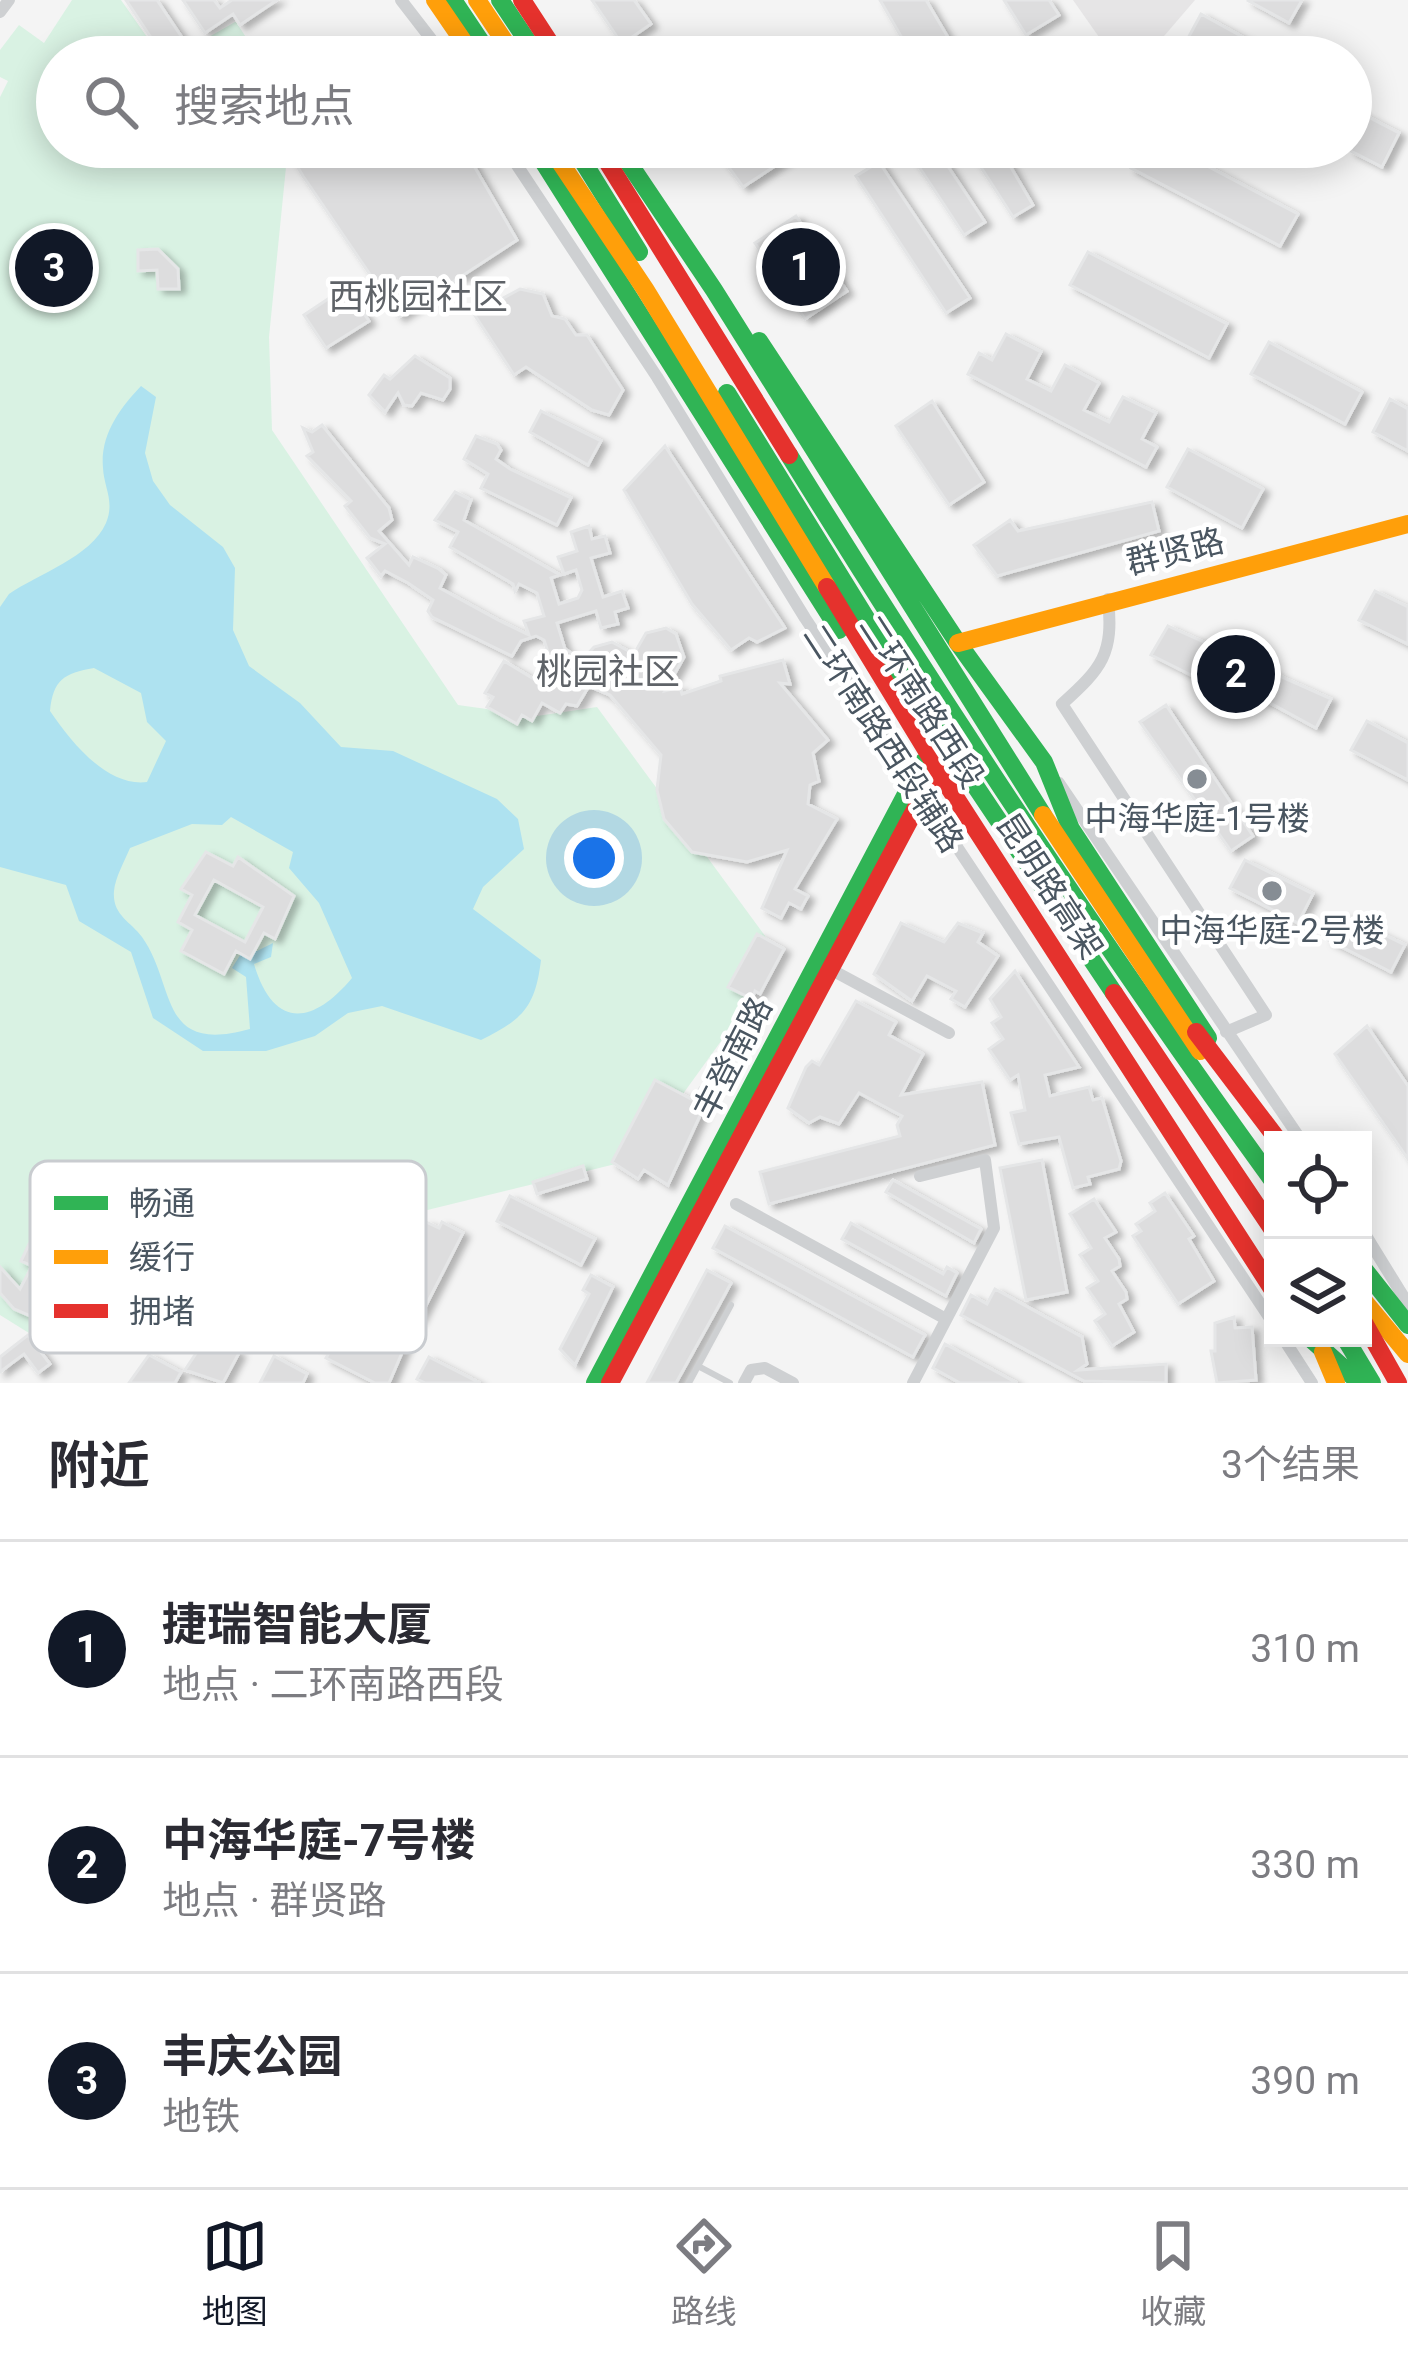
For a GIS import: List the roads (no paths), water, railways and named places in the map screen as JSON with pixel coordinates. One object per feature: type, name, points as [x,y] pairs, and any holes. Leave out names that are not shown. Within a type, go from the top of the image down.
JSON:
[{"type":"main road","points":[[435,0],[460,36]]},
{"type":"main road","points":[[453,0],[477,36]]},
{"type":"main road","points":[[478,0],[501,36]]},
{"type":"main road","points":[[500,0],[524,36]]},
{"type":"main road","points":[[522,0],[545,36]]},
{"type":"main road","points":[[535,0],[558,36]]},
{"type":"main road","name":"二环南路西段","points":[[547,168],[928,769],[1264,1267]]},
{"type":"main road","name":"昆明路高架","points":[[564,168],[645,289],[950,789],[1264,1276]]},
{"type":"main road","name":"二环南路西段","points":[[587,168],[903,678],[1146,1022]]},
{"type":"main road","name":"二环南路西段","points":[[611,168],[1146,1022]]},
{"type":"main road","name":"昆明路高架","points":[[631,168],[1264,1150]]},
{"type":"main road","name":"二环南路西段","points":[[645,168],[958,643],[1044,762],[1071,830],[1269,1131]]},
{"type":"main road","name":"群贤路","points":[[958,643],[1108,599],[1408,524]]},
{"type":"main road","name":"丰登南路","points":[[595,1383],[928,769]]},
{"type":"main road","name":"丰登南路","points":[[610,1383],[830,969],[917,789]]},
{"type":"main road","points":[[1150,975],[1251,1098],[1270,1131]]},
{"type":"main road","points":[[1146,1022],[1264,1169]]},
{"type":"main road","points":[[1146,1022],[1264,1215]]},
{"type":"main road","points":[[1372,1283],[1408,1325]]},
{"type":"main road","points":[[1372,1288],[1408,1350]]},
{"type":"main road","points":[[1372,1310],[1408,1350]]},
{"type":"main road","points":[[1372,1337],[1398,1383]]},
{"type":"main road","points":[[1317,1347],[1336,1383]]},
{"type":"main road","points":[[1322,1347],[1360,1383]]},
{"type":"main road","points":[[1350,1347],[1372,1383]]},
{"type":"street","points":[[0,12],[9,0]]},
{"type":"street","points":[[401,0],[429,36]]},
{"type":"street","name":"二环南路西段辅路","points":[[519,168],[658,377],[805,618],[1264,1310]]},
{"type":"street","points":[[1108,599],[1112,639],[1094,675],[1062,704],[1266,1015],[1226,1032]]},
{"type":"street","points":[[1044,762],[1295,1131]]},
{"type":"street","points":[[830,969],[949,1033]]},
{"type":"street","points":[[913,1383],[994,1228],[985,1160],[920,1176]]},
{"type":"street","points":[[736,1204],[946,1319]]},
{"type":"street","points":[[1368,1239],[1408,1304]]},
{"type":"street","points":[[1289,1347],[1312,1383]]},
{"type":"street","points":[[744,1383],[751,1370],[765,1368],[793,1383]]},
{"type":"lane","points":[[689,1383],[731,1305]]},
{"type":"lane","points":[[698,1366],[730,1383]]},
{"type":"water","points":[[141,386],[156,397],[145,453],[153,481],[170,505],[223,547],[235,568],[233,630],[249,666],[300,703],[341,747],[393,751],[497,799],[518,819],[524,849],[483,887],[473,909],[541,960],[530,1001],[517,1018],[495,1033],[481,1040],[382,1006],[348,1013],[315,1036],[266,1051],[203,1051],[153,1018],[131,952],[79,921],[66,885],[0,867],[0,607],[9,594],[76,555],[99,535],[109,508],[105,444],[119,413]],"holes":[[[94,668],[141,693],[147,722],[166,741],[147,782],[132,782],[104,770],[50,711],[62,680]],[[231,817],[293,852],[289,868],[319,903],[352,978],[322,1005],[295,1013],[272,1000],[254,964],[271,957],[273,943],[257,951],[244,949],[232,968],[246,977],[250,1029],[220,1035],[199,1032],[174,1011],[153,956],[119,912],[114,891],[130,848],[192,824],[222,825]]]},
{"type":"place","name":"捷瑞智能大厦","points":[[801,267]]},
{"type":"place","name":"丰庆公园","points":[[54,268]]},
{"type":"place","name":"中海华庭-7号楼","points":[[1236,674]]},
{"type":"place","name":"中海华庭-1号楼","points":[[1197,779]]},
{"type":"place","name":"中海华庭-2号楼","points":[[1272,891]]},
{"type":"district","name":"西桃园社区","points":[[418,296]]},
{"type":"district","name":"桃园社区","points":[[608,671]]}]
